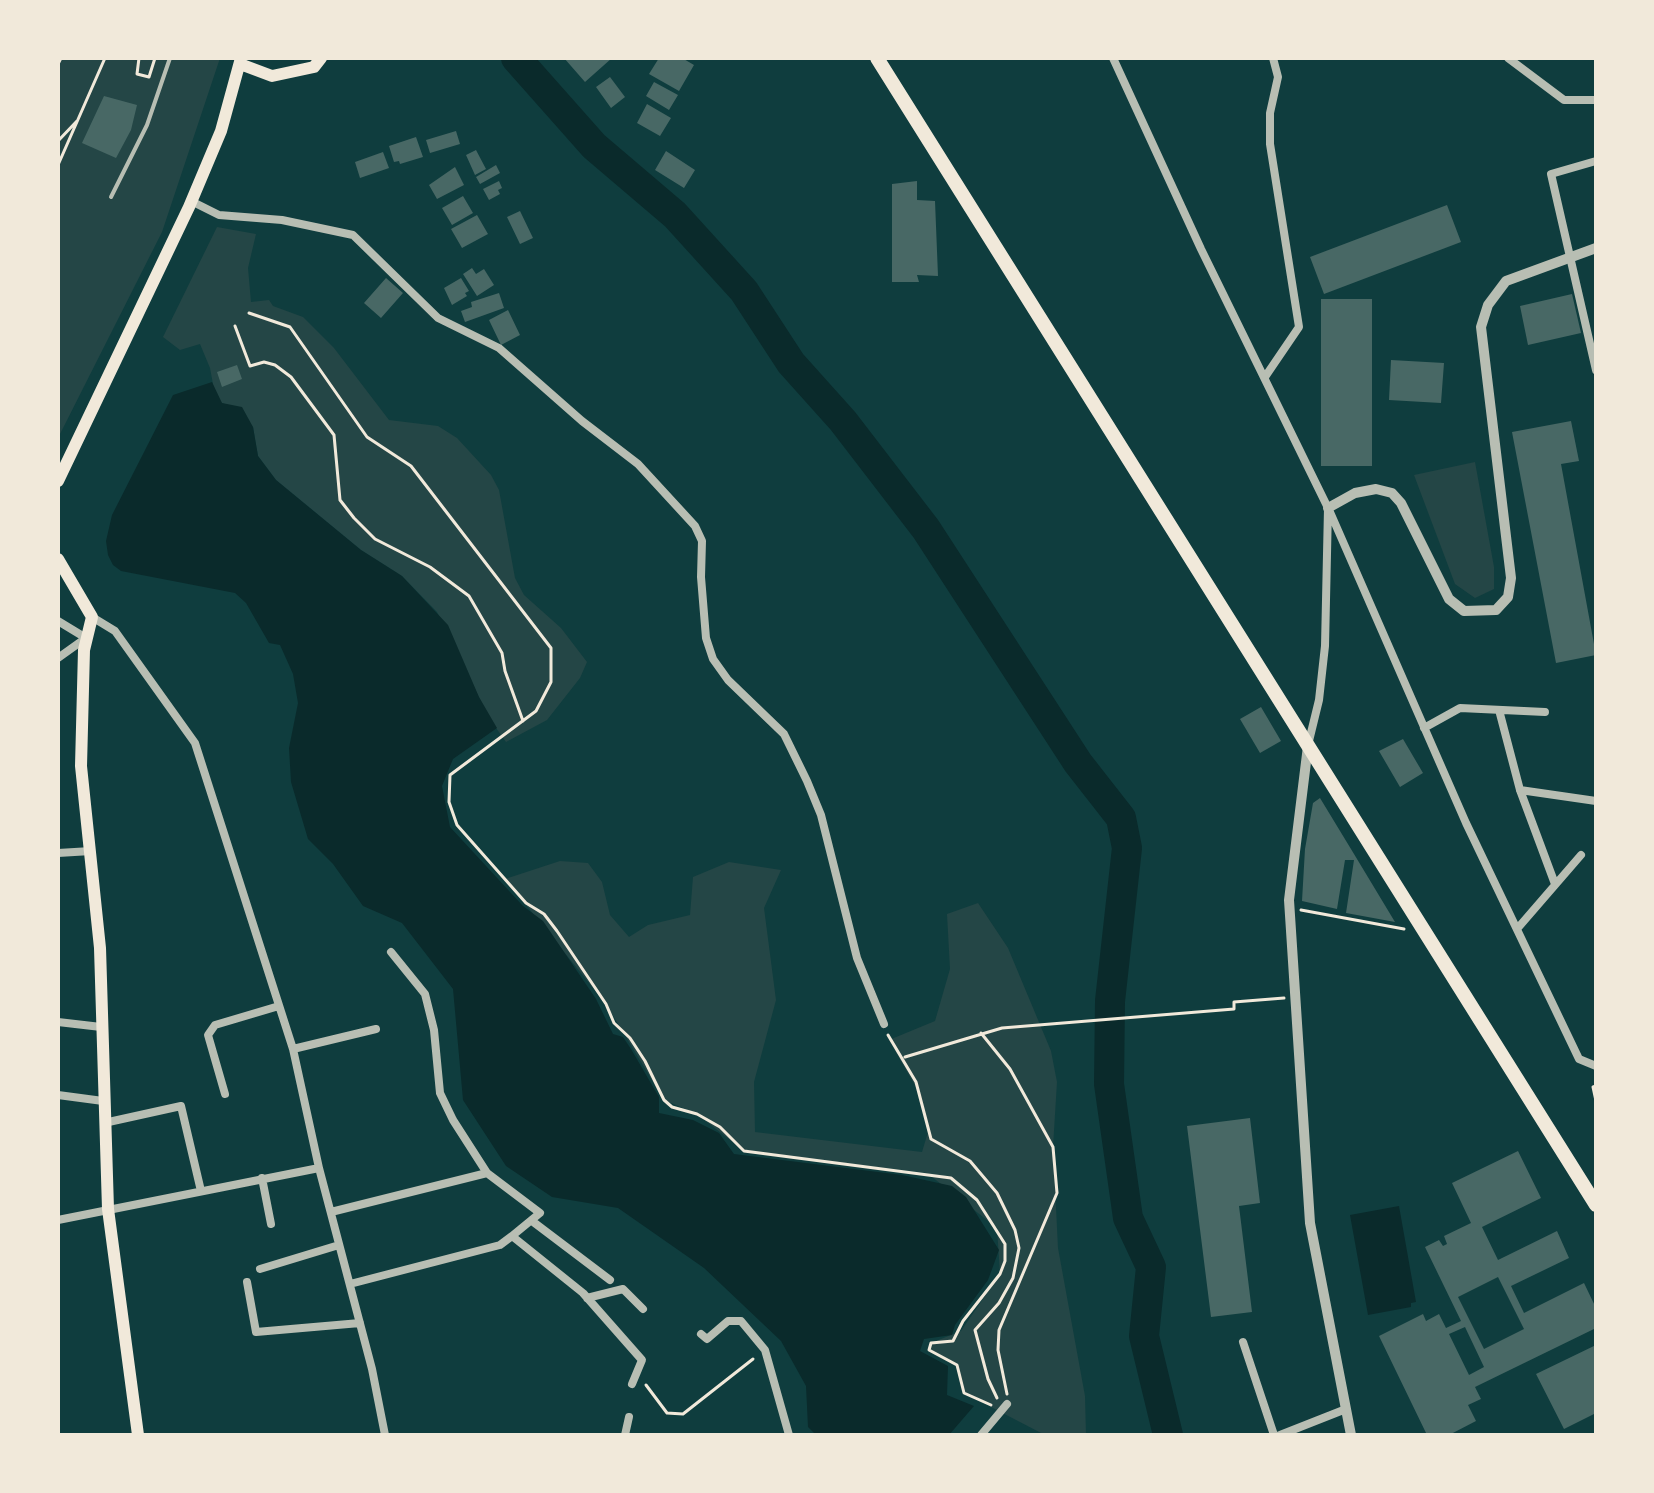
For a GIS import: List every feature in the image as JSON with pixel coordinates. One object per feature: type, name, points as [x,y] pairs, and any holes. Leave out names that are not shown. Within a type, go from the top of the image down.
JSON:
[{"type":"highway","points":[[877,58],[1596,1205]]},
{"type":"main road","points":[[58,481],[191,201],[221,131],[240,61],[272,76],[314,67],[321,58]]},
{"type":"main road","points":[[58,559],[76,595],[92,617],[86,638],[81,766],[100,948],[108,1209],[138,1435]]},
{"type":"street","points":[[1113,58],[1201,249],[1328,508],[1424,728],[1579,1059],[1596,1066]]},
{"type":"street","points":[[1265,377],[1299,327],[1270,144],[1270,113],[1278,77],[1273,58]]},
{"type":"street","points":[[1508,58],[1564,100],[1596,100]]},
{"type":"street","points":[[1596,161],[1551,174],[1596,370]]},
{"type":"street","points":[[191,201],[219,215],[282,220],[353,235],[438,318],[499,348],[582,421],[638,464],[695,526],[702,541],[701,577],[706,638],[713,659],[737,689],[784,734],[807,781],[821,815],[857,958],[884,1024]]},
{"type":"street","points":[[1328,508],[1355,493],[1376,489],[1392,493],[1401,503],[1449,599],[1464,611],[1496,610],[1508,597],[1511,578],[1481,327],[1488,305],[1506,281],[1596,248]]},
{"type":"street","points":[[1328,508],[1325,646],[1319,700],[1308,746],[1290,908],[1310,1223],[1351,1435]]},
{"type":"street","points":[[92,617],[115,631],[195,743],[293,1049],[385,1435]]},
{"type":"street","points":[[58,621],[86,638],[58,658]]},
{"type":"street","points":[[1424,728],[1460,708],[1545,712]]},
{"type":"street","points":[[1499,710],[1520,790],[1555,884]]},
{"type":"street","points":[[1520,790],[1596,801]]},
{"type":"street","points":[[58,853],[91,851]]},
{"type":"street","points":[[1517,929],[1581,855]]},
{"type":"street","points":[[350,1284],[500,1245],[540,1213],[487,1173],[440,1093],[434,1030],[425,994],[391,952]]},
{"type":"street","points":[[225,1094],[208,1035],[215,1025],[279,1006]]},
{"type":"street","points":[[58,1022],[101,1027]]},
{"type":"street","points":[[293,1049],[376,1029]]},
{"type":"street","points":[[58,1095],[103,1101]]},
{"type":"street","points":[[104,1123],[181,1106],[201,1191]]},
{"type":"street","points":[[58,1220],[319,1168]]},
{"type":"street","points":[[331,1212],[487,1173]]},
{"type":"street","points":[[262,1178],[271,1224]]},
{"type":"street","points":[[532,1221],[610,1280]]},
{"type":"street","points":[[512,1236],[587,1298],[642,1360],[632,1384]]},
{"type":"street","points":[[260,1269],[339,1245]]},
{"type":"street","points":[[247,1282],[256,1332],[360,1323]]},
{"type":"street","points":[[587,1298],[623,1289],[643,1309]]},
{"type":"street","points":[[239,1304],[251,1303]]},
{"type":"street","points":[[701,1334],[707,1339],[728,1321],[741,1321],[765,1350],[789,1435]]},
{"type":"street","points":[[1243,1342],[1277,1435],[1346,1409]]},
{"type":"street","points":[[981,1435],[1004,1408]]},
{"type":"street","points":[[625,1435],[629,1417]]},
{"type":"lane","points":[[111,197],[147,125],[170,58]]},
{"type":"path","points":[[58,64],[61,58]]},
{"type":"path","points":[[58,165],[105,58]]},
{"type":"path","points":[[139,58],[137,74],[149,77],[155,58]]},
{"type":"path","points":[[58,141],[81,117]]},
{"type":"path","points":[[249,313],[290,327],[367,437],[411,466],[551,648],[551,682],[536,711],[450,775],[449,802],[457,825],[526,903],[544,914],[557,931],[606,1004],[614,1023],[630,1038],[645,1061],[664,1100],[672,1107],[697,1114],[720,1127],[744,1151],[951,1178],[977,1200],[1005,1244],[1005,1261],[1000,1274],[963,1321],[953,1341],[931,1343],[929,1350],[957,1365],[964,1393],[1004,1408]]},
{"type":"path","points":[[235,326],[250,366],[264,362],[275,365],[291,377],[334,435],[340,500],[354,518],[375,539],[430,567],[469,596],[502,653],[523,722]]},
{"type":"path","points":[[1290,908],[1424,932]]},
{"type":"path","points":[[903,1058],[1002,1028],[1227,1010],[1234,1009],[1234,1002],[1296,997]]},
{"type":"path","points":[[884,1024],[889,1040],[903,1058],[921,1096],[931,1139],[970,1161],[997,1193],[1015,1230],[1019,1248],[1013,1278],[999,1303],[975,1330],[988,1379],[1004,1408]]},
{"type":"path","points":[[981,1033],[1010,1069],[1053,1147],[1057,1193],[999,1330],[1004,1408]]},
{"type":"path","points":[[1596,1086],[1593,1087],[1596,1101]]},
{"type":"path","points":[[637,1372],[667,1413],[683,1414],[765,1350]]},
{"type":"shaded area","points":[[58,58],[220,58],[162,232],[58,438]]},
{"type":"shaded area","points":[[217,227],[256,234],[248,268],[251,302],[269,300],[273,306],[303,317],[334,348],[389,420],[438,426],[457,438],[491,475],[499,490],[515,578],[524,595],[561,628],[587,662],[580,678],[547,720],[506,742],[489,718],[437,612],[402,576],[361,550],[276,480],[258,456],[253,427],[237,408],[222,403],[215,395],[210,368],[200,344],[180,350],[163,337]]},
{"type":"shaded area","points":[[212,382],[222,403],[242,407],[253,427],[258,456],[276,480],[361,550],[402,576],[448,625],[479,697],[497,728],[453,759],[442,786],[450,827],[523,906],[543,921],[596,999],[613,1034],[623,1037],[631,1049],[659,1097],[659,1113],[693,1120],[719,1133],[734,1154],[902,1175],[952,1186],[966,1197],[999,1250],[988,1280],[955,1325],[952,1335],[924,1339],[920,1351],[948,1366],[947,1395],[974,1406],[949,1435],[816,1435],[808,1427],[806,1386],[781,1341],[704,1268],[618,1208],[552,1197],[506,1166],[463,1100],[453,989],[402,923],[363,906],[333,864],[308,839],[291,782],[289,748],[298,703],[293,674],[280,645],[269,643],[246,603],[235,593],[121,571],[113,565],[108,555],[106,541],[112,515],[173,395]]},
{"type":"shaded area","points":[[1475,462],[1494,567],[1494,589],[1475,598],[1455,584],[1414,475]]},
{"type":"shaded area","points":[[560,861],[588,863],[602,882],[610,915],[629,937],[648,925],[690,915],[693,877],[729,862],[781,870],[764,908],[776,1000],[754,1082],[755,1132],[922,1152],[928,1132],[921,1096],[889,1040],[935,1021],[950,969],[947,914],[978,903],[1008,948],[1051,1051],[1057,1082],[1053,1147],[1058,1248],[1085,1396],[1086,1435],[1045,1435],[964,1393],[957,1365],[929,1350],[931,1343],[961,1331],[1000,1274],[997,1228],[927,1173],[744,1151],[697,1114],[664,1100],[606,1004],[505,879]]},
{"type":"shaded area","points":[[1399,1206],[1416,1302],[1411,1303],[1411,1307],[1368,1315],[1350,1215]]},
{"type":"building","points":[[564,58],[612,58],[585,82]]},
{"type":"building","points":[[659,58],[682,58],[694,65],[679,91],[649,74]]},
{"type":"building","points":[[610,77],[625,97],[611,108],[596,87]]},
{"type":"building","points":[[654,82],[678,95],[669,110],[646,96]]},
{"type":"building","points":[[104,96],[137,105],[131,130],[116,158],[82,143]]},
{"type":"building","points":[[647,104],[671,118],[660,136],[637,123]]},
{"type":"building","points":[[456,131],[460,144],[430,153],[426,140]]},
{"type":"building","points":[[416,137],[423,157],[400,164],[399,161],[394,162],[389,146]]},
{"type":"building","points":[[476,150],[486,169],[475,175],[466,155]]},
{"type":"building","points":[[666,151],[695,170],[684,188],[655,170]]},
{"type":"building","points":[[383,152],[389,168],[360,178],[355,162]]},
{"type":"building","points":[[496,165],[500,173],[480,184],[476,177]]},
{"type":"building","points":[[455,167],[464,185],[437,199],[429,185]]},
{"type":"building","points":[[499,181],[502,188],[498,190],[500,194],[489,200],[483,189]]},
{"type":"building","points":[[917,181],[917,200],[935,201],[938,276],[917,275],[919,282],[892,282],[892,184]]},
{"type":"building","points":[[463,196],[473,213],[452,225],[442,208]]},
{"type":"building","points":[[1447,205],[1461,242],[1324,294],[1310,257]]},
{"type":"building","points":[[520,211],[533,238],[520,244],[507,217]]},
{"type":"building","points":[[477,215],[488,234],[462,248],[451,229]]},
{"type":"building","points":[[472,268],[476,274],[484,269],[494,285],[477,296],[463,274]]},
{"type":"building","points":[[386,278],[403,293],[381,318],[364,303]]},
{"type":"building","points":[[461,278],[469,291],[465,293],[467,296],[452,305],[444,288]]},
{"type":"building","points":[[499,293],[504,308],[465,322],[461,311],[472,307],[471,302]]},
{"type":"building","points":[[1572,294],[1581,333],[1528,345],[1520,306]]},
{"type":"building","points":[[1321,299],[1372,299],[1372,466],[1321,466]]},
{"type":"building","points":[[508,310],[520,335],[501,345],[489,320]]},
{"type":"building","points":[[1391,360],[1444,363],[1441,403],[1389,400]]},
{"type":"building","points":[[237,365],[242,379],[222,387],[217,372]]},
{"type":"building","points":[[1571,421],[1579,461],[1561,464],[1596,655],[1556,663],[1512,432]]},
{"type":"building","points":[[1261,707],[1281,741],[1260,753],[1240,719]]},
{"type":"building","points":[[1403,739],[1423,773],[1400,787],[1379,751]]},
{"type":"building","points":[[1320,798],[1395,922],[1346,913],[1354,860],[1345,860],[1337,909],[1302,901],[1305,849],[1313,803]]},
{"type":"building","points":[[1250,1118],[1260,1203],[1239,1206],[1252,1312],[1211,1317],[1187,1126]]},
{"type":"building","points":[[1518,1151],[1541,1198],[1482,1227],[1498,1260],[1557,1231],[1569,1258],[1511,1286],[1524,1313],[1584,1283],[1596,1308],[1596,1328],[1475,1387],[1481,1399],[1468,1405],[1476,1421],[1449,1435],[1427,1435],[1379,1336],[1423,1314],[1426,1321],[1439,1314],[1446,1328],[1461,1321],[1425,1247],[1439,1240],[1443,1246],[1447,1244],[1444,1236],[1471,1223],[1452,1183]],"holes":[[[1498,1277],[1524,1329],[1484,1349],[1458,1297]],[[1465,1327],[1484,1367],[1469,1375],[1449,1334]]]},
{"type":"building","points":[[1596,1345],[1596,1413],[1564,1429],[1536,1374]]},
{"type":"waterway","points":[[516,58],[594,146],[675,215],[744,291],[791,363],[843,421],[926,529],[1078,763],[1121,818],[1127,848],[1110,1001],[1109,1084],[1128,1218],[1151,1267],[1144,1336],[1168,1435]]}]
